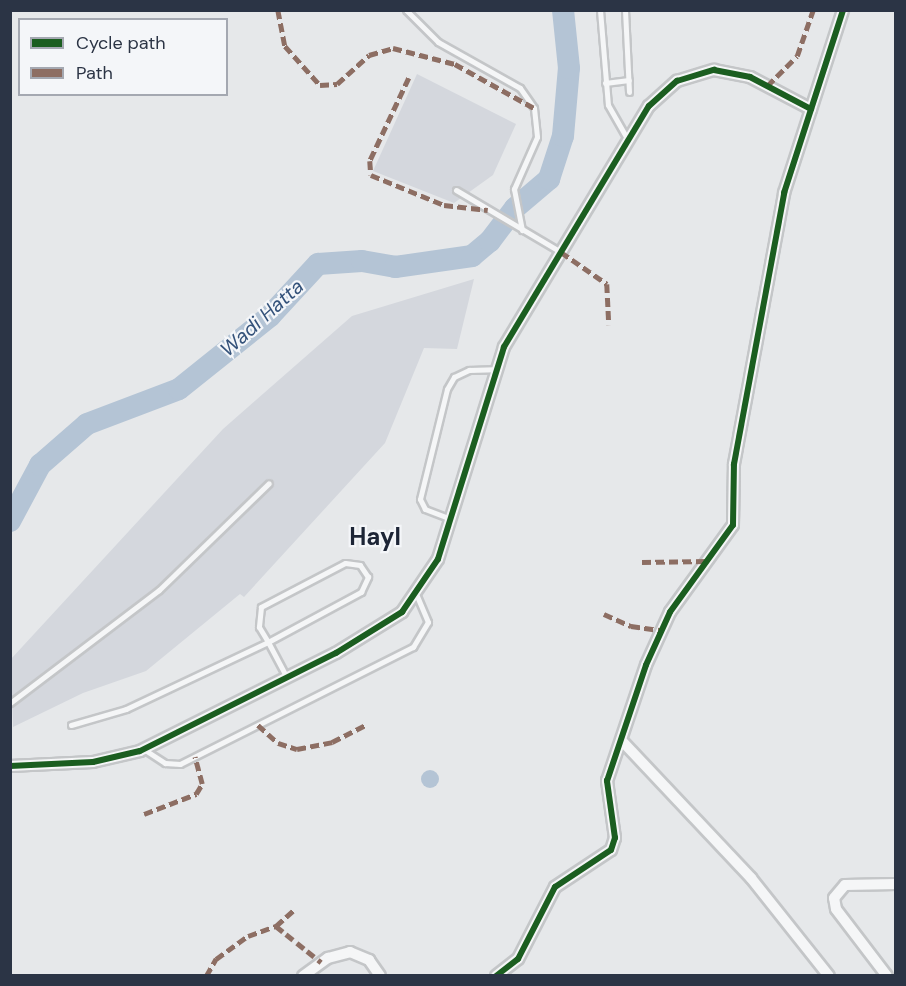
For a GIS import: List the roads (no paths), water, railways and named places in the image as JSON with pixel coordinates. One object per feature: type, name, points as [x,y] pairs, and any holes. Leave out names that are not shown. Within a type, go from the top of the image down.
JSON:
[{"type":"street","points":[[496,975],[518,959],[555,887],[611,850],[615,838],[607,780],[661,630],[733,525],[734,465],[780,216],[843,10]]},
{"type":"street","points":[[10,766],[93,762],[144,749],[288,677],[385,625],[417,597],[438,559],[494,369],[561,252],[662,92],[686,77],[714,70],[750,77],[812,109]]},
{"type":"street","points":[[622,741],[751,879],[830,975]]},
{"type":"street","points":[[887,975],[836,909],[834,898],[845,885],[896,884]]},
{"type":"street","points":[[303,975],[328,958],[350,952],[369,960],[380,975]]},
{"type":"lane","points":[[600,10],[605,83],[613,122],[629,141]]},
{"type":"lane","points":[[625,10],[629,92]]},
{"type":"lane","points":[[406,12],[438,42],[520,88],[534,108],[537,137],[516,180],[515,208],[522,230]]},
{"type":"lane","points":[[605,83],[629,80]]},
{"type":"lane","points":[[456,190],[561,252]]},
{"type":"lane","points":[[451,519],[425,509],[420,498],[447,389],[454,377],[469,370],[494,369]]},
{"type":"lane","points":[[10,703],[159,590],[269,483]]},
{"type":"lane","points":[[71,725],[126,709],[268,642],[361,592],[367,583],[363,568],[345,563],[264,602],[257,617],[268,642],[288,677]]},
{"type":"lane","points":[[144,749],[165,763],[180,764],[413,647],[428,622],[417,597]]},
{"type":"water","points":[[430,770],[436,773],[439,779],[436,785],[430,788],[424,785],[421,779],[424,773]]},
{"type":"waterway","name":"Wadi Hatta","points":[[10,521],[40,465],[87,424],[179,389],[270,316],[318,264],[362,261],[395,267],[472,256],[490,241],[515,208],[549,179],[563,136],[569,68],[563,10]]},
{"type":"district","name":"Hayl","points":[[375,537]]}]
